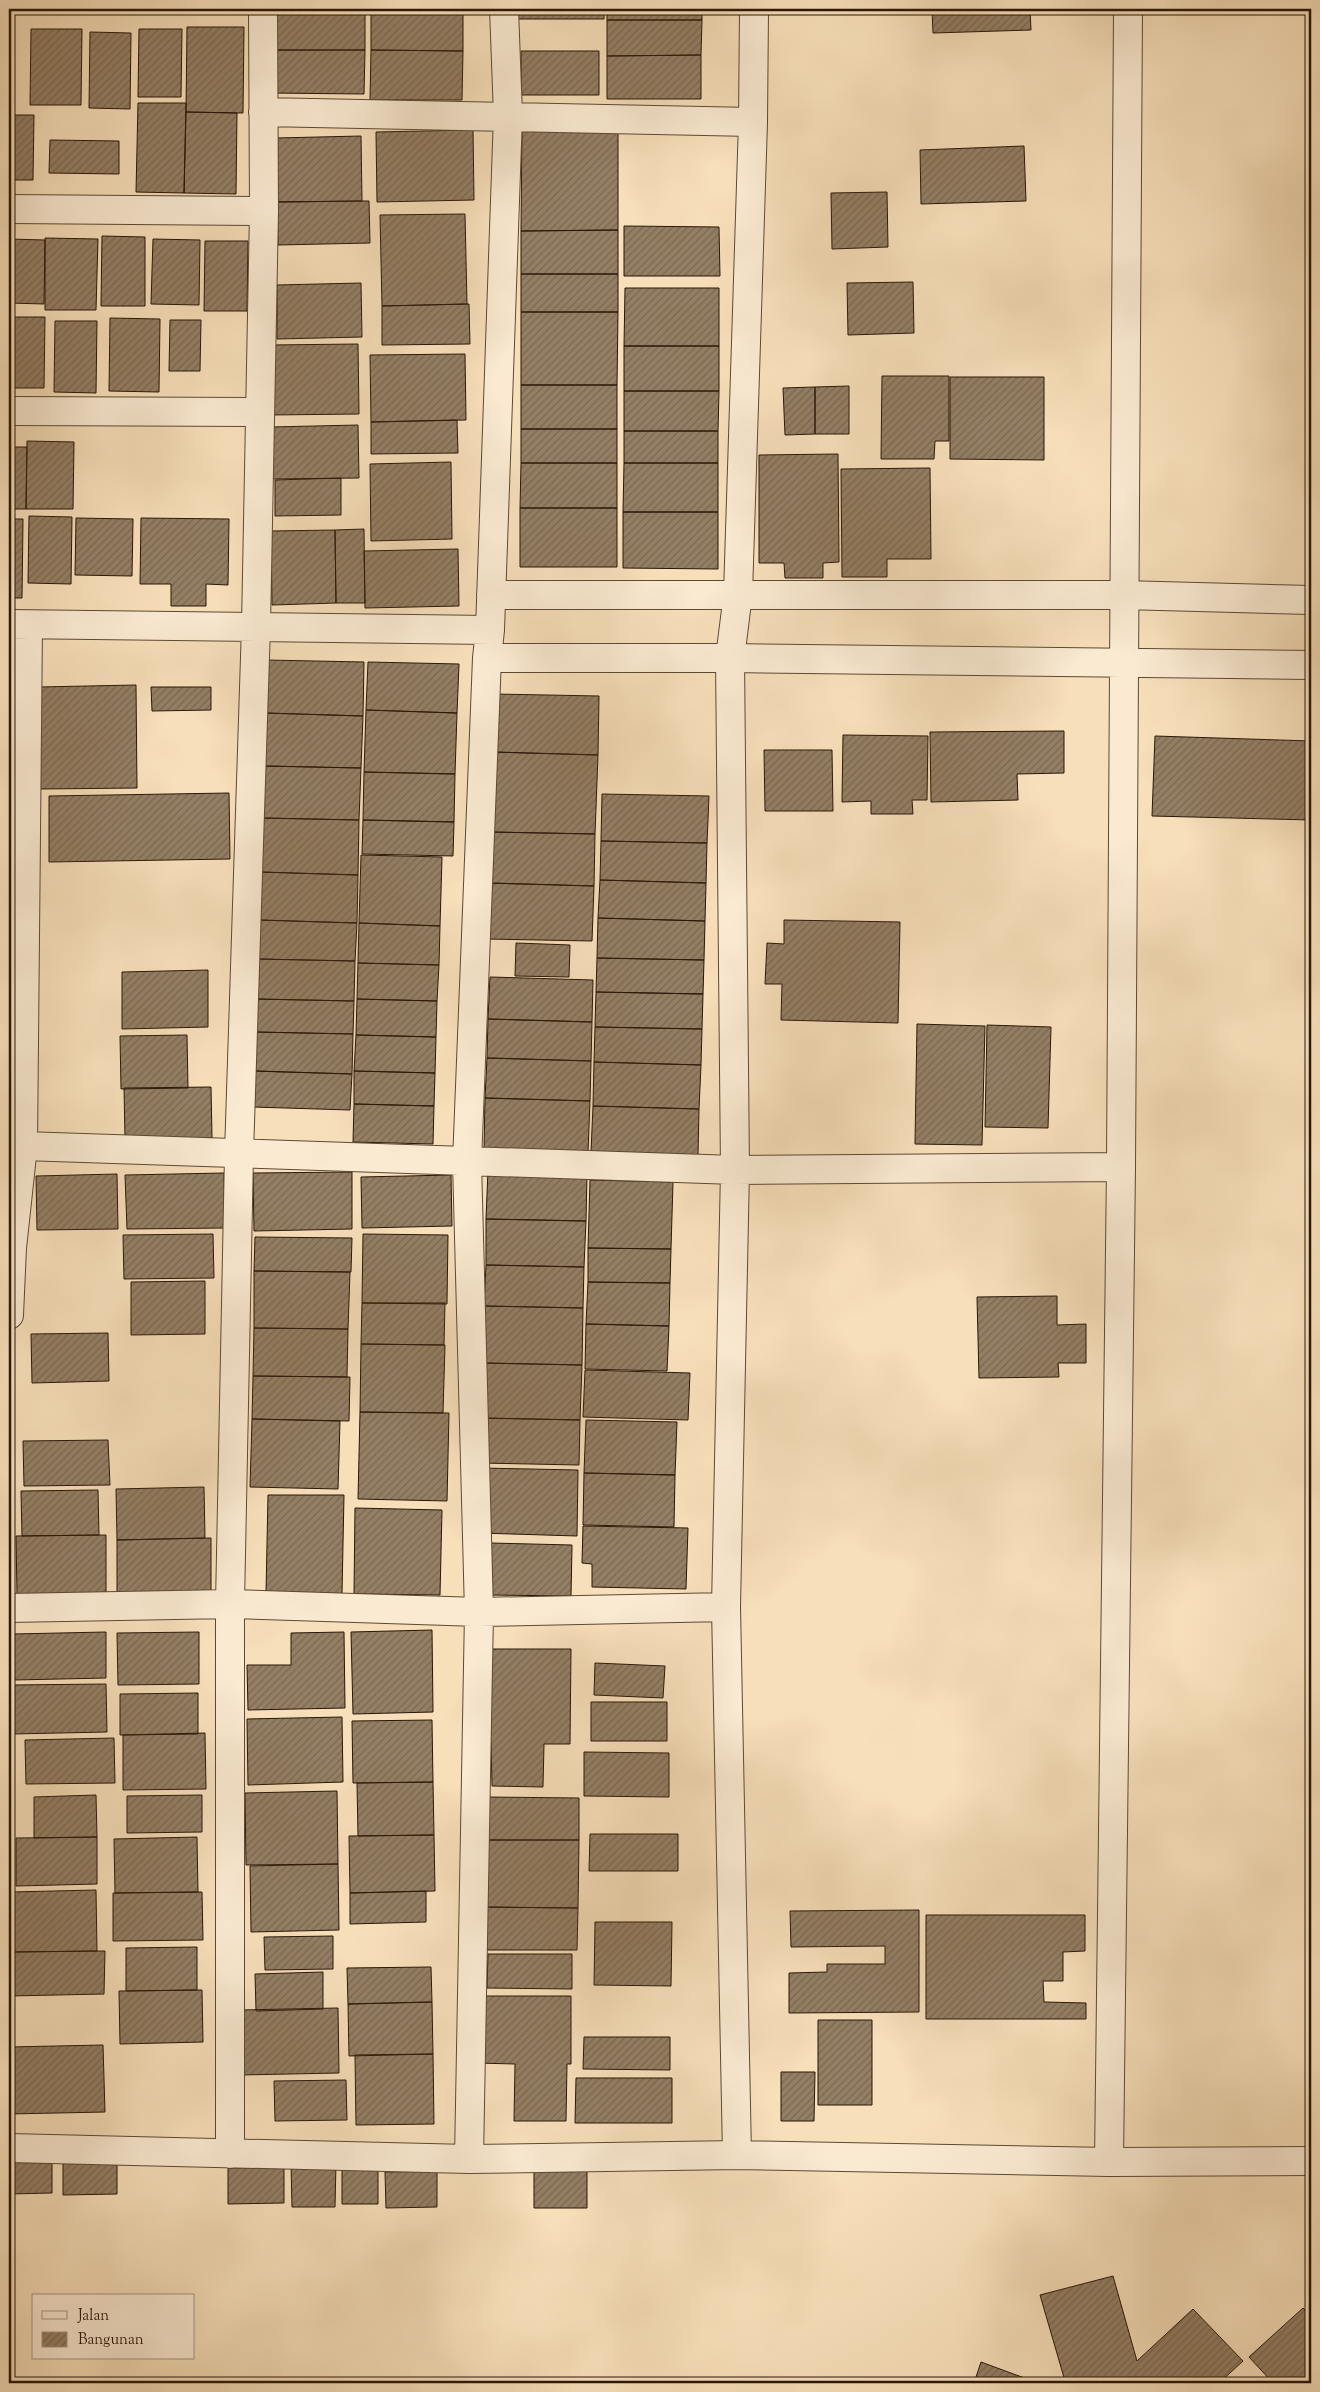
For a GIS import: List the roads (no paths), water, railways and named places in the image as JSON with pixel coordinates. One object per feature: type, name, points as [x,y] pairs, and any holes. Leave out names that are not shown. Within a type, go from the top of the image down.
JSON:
[{"type":"street","points":[[230,2154],[230,1604],[239,1154],[256,626],[264,211],[263,9]]},
{"type":"street","points":[[469,2159],[479,1612],[467,1162],[487,658],[490,630],[508,115],[504,9]]},
{"type":"street","points":[[737,2155],[726,1606],[734,1170],[730,658],[738,594],[754,9]]},
{"type":"street","points":[[1109,2162],[1121,1166],[1128,9]]},
{"type":"street","points":[[264,112],[508,115],[752,122]]},
{"type":"street","points":[[9,209],[264,211]]},
{"type":"street","points":[[9,411],[259,412]]},
{"type":"street","points":[[491,595],[1123,595],[1311,600]]},
{"type":"street","points":[[9,1315],[11,1248],[23,1146],[16,1035],[18,625],[256,626],[490,630]]},
{"type":"street","points":[[487,658],[730,658],[1311,666]]},
{"type":"street","points":[[23,1146],[734,1170],[1121,1166]]},
{"type":"street","points":[[9,1608],[230,1604],[479,1612],[726,1606]]},
{"type":"street","points":[[9,2148],[469,2159],[737,2155],[1109,2162],[1311,2161]]}]
